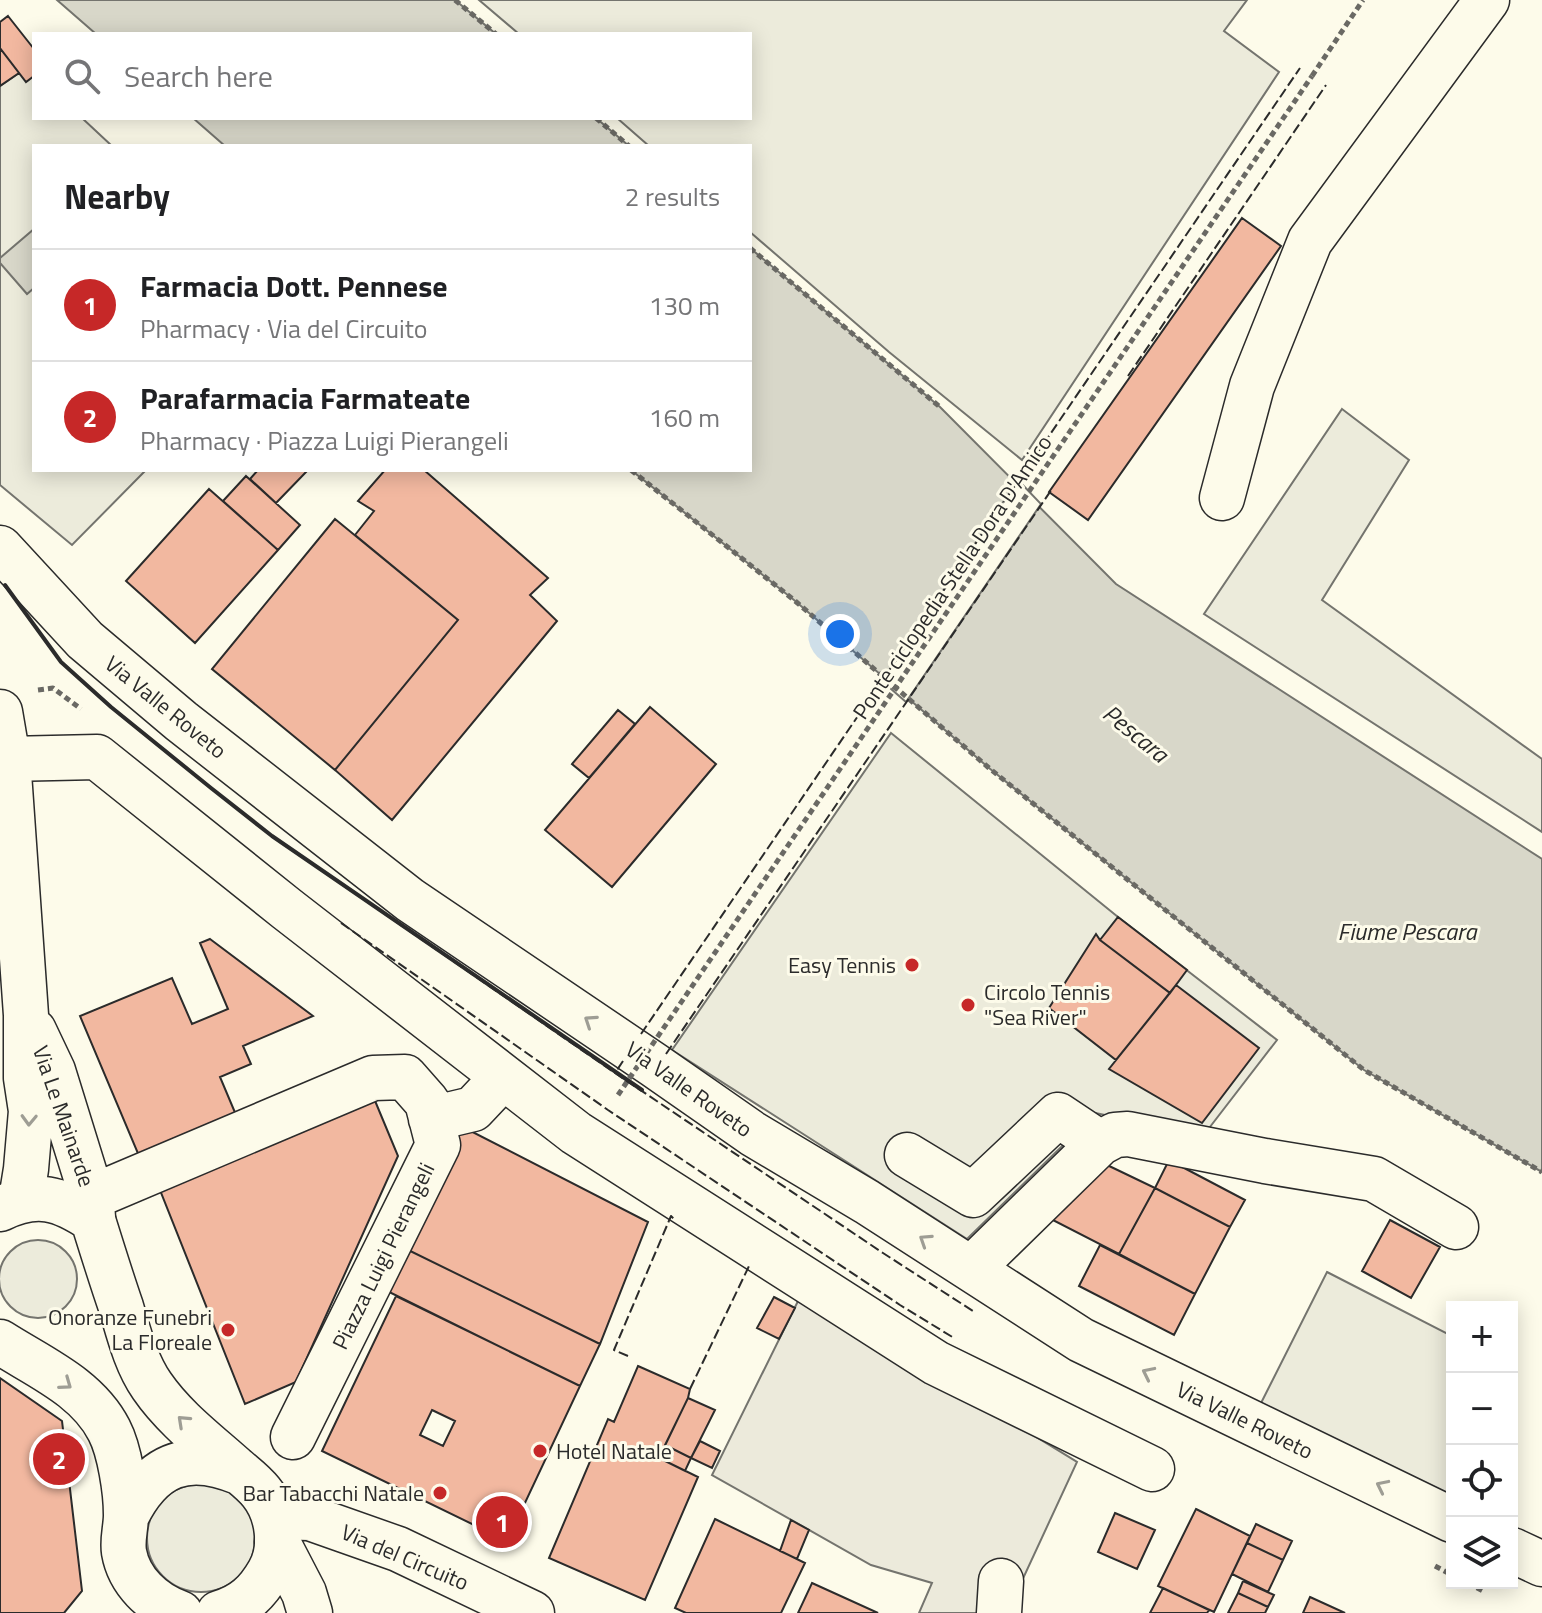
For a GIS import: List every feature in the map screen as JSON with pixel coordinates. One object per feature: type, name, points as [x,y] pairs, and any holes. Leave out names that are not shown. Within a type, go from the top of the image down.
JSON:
[{"type":"street","points":[[1222,498],[1252,386],[1310,241],[1487,0]]},
{"type":"street","name":"Via Valle Roveto","points":[[0,548],[85,640],[181,721],[410,900],[753,1134],[867,1202],[1081,1340],[1446,1517]]},
{"type":"street","name":"Via Le Mainarde","points":[[0,712],[8,759],[26,1015],[26,1078],[31,1111],[26,1169],[10,1205]]},
{"type":"street","points":[[8,759],[97,757],[576,1133],[936,1363],[1152,1469]]},
{"type":"street","name":"Via Le Mainarde","points":[[26,1015],[53,1071],[92,1209]]},
{"type":"street","name":"Piazza Luigi Pierangeli","points":[[92,1209],[373,1078],[405,1077],[427,1102],[438,1145],[293,1437]]},
{"type":"street","points":[[431,1119],[473,1109],[503,1077]]},
{"type":"street","points":[[907,1155],[973,1195],[1058,1115],[1100,1143]]},
{"type":"street","points":[[971,1269],[1100,1143],[1115,1135],[1128,1134],[1374,1179],[1456,1227]]},
{"type":"street","points":[[10,1205],[29,1198],[52,1200],[78,1210],[92,1209],[128,1331],[151,1384],[176,1415],[261,1492],[310,1613]]},
{"type":"street","points":[[0,1342],[69,1384],[100,1415],[116,1446],[126,1517]]},
{"type":"street","points":[[163,1609],[141,1587],[130,1571],[124,1554],[126,1517],[137,1495],[152,1478],[173,1466],[196,1462],[220,1464],[241,1473]]},
{"type":"street","name":"Via del Circuito","points":[[276,1529],[310,1518],[398,1549],[532,1613]]},
{"type":"street","points":[[219,1613],[245,1602],[254,1602],[271,1568],[276,1529]]},
{"type":"street","points":[[1518,1553],[1542,1564]]},
{"type":"path","points":[[455,0],[494,32]]},
{"type":"path","name":"Ponte ciclopedia Stella Dora D'Amico","points":[[618,1095],[1363,0]]},
{"type":"path","points":[[598,120],[627,144]]},
{"type":"path","points":[[752,250],[940,407]]},
{"type":"path","points":[[634,472],[794,600],[989,768],[1364,1070],[1542,1172]]},
{"type":"shaded area","points":[[479,0],[1247,0],[1224,31],[1279,72],[1022,460],[889,352],[752,234],[752,144],[647,144],[619,120],[752,120],[752,32],[517,32]]},
{"type":"shaded area","points":[[19,73],[32,76],[32,120],[84,120],[110,144],[32,144],[32,472],[144,472],[72,545],[0,485],[0,86]]},
{"type":"shaded area","points":[[1342,409],[1409,460],[1322,600],[1542,759],[1542,832],[1204,614]]},
{"type":"shaded area","name":"Circolo Tennis \"Sea River\"","points":[[891,733],[1118,917],[1277,1040],[1203,1136],[1096,1113],[967,1239],[672,1050]]},
{"type":"shaded area","points":[[38,1240],[53,1243],[65,1252],[74,1264],[77,1279],[74,1294],[65,1306],[53,1315],[38,1318],[23,1315],[11,1306],[2,1294],[-1,1279],[2,1264],[11,1252],[23,1243]]},
{"type":"shaded area","points":[[1327,1272],[1446,1333],[1446,1497],[1445,1499],[1259,1407]]},
{"type":"shaded area","points":[[802,1293],[1077,1462],[1007,1613],[919,1613],[932,1583],[871,1565],[712,1475]]},
{"type":"shaded area","points":[[201,1484],[222,1488],[239,1500],[251,1517],[255,1538],[251,1559],[239,1576],[222,1588],[201,1592],[180,1588],[163,1576],[151,1559],[147,1538],[151,1517],[163,1500],[180,1488]]},
{"type":"water","points":[[57,0],[455,0],[494,32],[94,32]]},
{"type":"water","points":[[195,120],[598,120],[627,144],[223,144]]},
{"type":"water","points":[[32,231],[32,290],[27,294],[0,263],[0,258]]},
{"type":"water","name":"Fiume Pescara","points":[[752,250],[940,407],[1116,584],[1542,859],[1542,1172],[1364,1070],[989,768],[794,600],[634,472],[752,472]]},
{"type":"pier","points":[[1018,480],[1041,504],[906,702],[882,681]]},
{"type":"building","points":[[8,16],[32,46],[32,78],[26,82],[0,48],[0,22]]},
{"type":"building","points":[[0,48],[19,73],[0,86]]},
{"type":"building","points":[[1242,218],[1281,246],[1088,520],[1049,492]]},
{"type":"building","points":[[256,472],[306,472],[276,503],[250,479]]},
{"type":"building","points":[[383,472],[426,472],[548,578],[530,595],[557,621],[392,820],[335,770],[458,620],[355,535],[374,511],[358,501]]},
{"type":"building","points":[[246,476],[300,525],[278,550],[223,501]]},
{"type":"building","points":[[209,489],[278,550],[195,643],[126,581]]},
{"type":"building","points":[[335,519],[458,620],[335,770],[212,669]]},
{"type":"building","points":[[650,707],[716,764],[612,887],[545,830]]},
{"type":"building","points":[[618,710],[635,724],[589,778],[572,764]]},
{"type":"building","points":[[1118,917],[1187,970],[1170,993],[1100,940]]},
{"type":"building","points":[[1096,934],[1170,993],[1116,1060],[1049,1008]]},
{"type":"building","points":[[210,939],[313,1016],[243,1046],[251,1064],[220,1077],[239,1122],[142,1163],[80,1016],[172,978],[192,1024],[228,1009],[200,943]]},
{"type":"building","points":[[1176,985],[1259,1048],[1202,1123],[1109,1069]]},
{"type":"building","points":[[373,1096],[398,1156],[296,1382],[245,1404],[158,1185]]},
{"type":"building","points":[[451,1121],[648,1222],[600,1344],[398,1245]]},
{"type":"building","points":[[1169,1160],[1245,1200],[1230,1227],[1155,1188]]},
{"type":"building","points":[[1105,1164],[1155,1188],[1119,1254],[1045,1216]]},
{"type":"building","points":[[1155,1188],[1230,1227],[1195,1294],[1119,1254]]},
{"type":"building","points":[[1390,1220],[1440,1247],[1411,1298],[1362,1271]]},
{"type":"building","points":[[398,1245],[600,1344],[580,1386],[377,1286]]},
{"type":"building","points":[[1100,1245],[1195,1294],[1174,1335],[1079,1286]]},
{"type":"building","points":[[396,1296],[580,1386],[507,1541],[322,1451]],"holes":[[[432,1410],[455,1421],[443,1446],[420,1435]]]},
{"type":"building","points":[[774,1297],[795,1308],[779,1339],[757,1328]]},
{"type":"building","points":[[638,1366],[690,1389],[659,1458],[698,1477],[645,1600],[549,1558],[608,1419],[614,1422]]},
{"type":"building","points":[[0,1378],[62,1421],[82,1591],[64,1613],[0,1613]]},
{"type":"building","points":[[688,1398],[715,1410],[691,1458],[665,1445]]},
{"type":"building","points":[[700,1441],[720,1451],[712,1468],[691,1458]]},
{"type":"building","points":[[665,1445],[691,1458],[685,1471],[659,1458]]},
{"type":"building","points":[[1196,1509],[1250,1536],[1214,1612],[1158,1586]]},
{"type":"building","points":[[1115,1513],[1155,1530],[1137,1569],[1098,1552]]},
{"type":"building","points":[[715,1519],[805,1563],[781,1613],[686,1613],[675,1608]]},
{"type":"building","points":[[791,1520],[809,1530],[797,1559],[780,1551]]},
{"type":"building","points":[[1256,1524],[1292,1541],[1283,1560],[1247,1543]]},
{"type":"building","points":[[1247,1543],[1283,1560],[1268,1592],[1232,1574]]},
{"type":"building","points":[[1243,1581],[1274,1595],[1268,1607],[1238,1593]]},
{"type":"building","points":[[812,1583],[878,1613],[798,1613]]},
{"type":"building","points":[[1163,1588],[1209,1610],[1207,1613],[1150,1613]]},
{"type":"building","points":[[1238,1593],[1268,1607],[1265,1613],[1228,1613]]},
{"type":"building","points":[[1310,1597],[1345,1613],[1303,1613]]},
{"type":"fence","points":[[641,1034],[1300,68]]},
{"type":"fence","points":[[1128,376],[1326,85]]},
{"type":"fence","points":[[666,1054],[1052,489]]},
{"type":"fence","points":[[304,858],[615,1073]]},
{"type":"fence","points":[[341,923],[608,1110],[954,1338]]},
{"type":"fence","points":[[623,1061],[615,1073],[973,1311]]},
{"type":"fence","points":[[628,1356],[614,1350],[671,1216],[674,1219]]},
{"type":"fence","points":[[690,1389],[750,1264]]},
{"type":"wall","points":[[5,585],[61,662],[211,788],[272,836],[642,1090]]},
{"type":"place","name":"Easy Tennis","points":[[912,965]]},
{"type":"place","name":"Circolo Tennis \"Sea River\"","points":[[968,1005]]},
{"type":"place","name":"Onoranze Funebri La Floreale","points":[[228,1330]]},
{"type":"place","name":"Hotel Natale","points":[[540,1451]]},
{"type":"place","name":"Parafarmacia Farmateate","points":[[59,1459]]},
{"type":"place","name":"Bar Tabacchi Natale","points":[[440,1493]]},
{"type":"place","name":"Farmacia Dott. Pennese","points":[[502,1522]]},
{"type":"water label","name":"Pescara","points":[[1136,733]]}]
